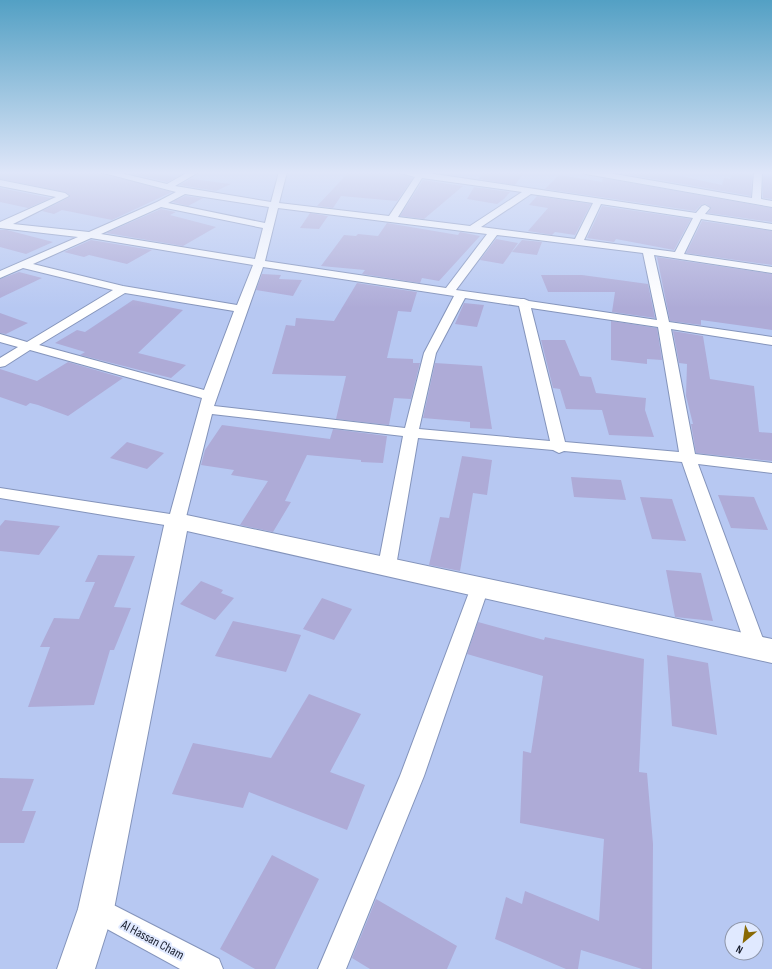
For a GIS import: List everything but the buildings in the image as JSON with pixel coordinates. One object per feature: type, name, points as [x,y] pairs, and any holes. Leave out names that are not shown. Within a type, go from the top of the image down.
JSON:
[{"type":"street","points":[[1,226],[20,217]]},
{"type":"street","points":[[1,275],[130,217]]},
{"type":"street","points":[[225,217],[268,226]]},
{"type":"street","points":[[76,969],[96,909],[177,521],[208,402],[240,309],[259,263],[271,217]]},
{"type":"street","points":[[377,217],[648,251],[772,270]]},
{"type":"street","points":[[472,229],[490,217]]},
{"type":"street","points":[[578,242],[590,217]]},
{"type":"street","points":[[678,256],[698,217]]},
{"type":"street","points":[[713,217],[772,227]]},
{"type":"street","points":[[1,226],[90,235],[259,263],[524,302],[664,326],[772,341]]},
{"type":"street","points":[[387,566],[411,433],[430,353],[455,293],[494,232]]},
{"type":"street","points":[[648,251],[664,326],[688,458],[764,649]]},
{"type":"street","points":[[22,265],[124,289],[240,309]]},
{"type":"street","points":[[0,363],[124,289]]},
{"type":"street","points":[[524,302],[559,448]]},
{"type":"street","points":[[0,338],[28,345],[208,402],[411,433],[559,448],[688,458],[772,468]]},
{"type":"street","points":[[0,492],[177,521],[764,649]]},
{"type":"street","points":[[332,969],[412,776],[480,586]]},
{"type":"street","name":"Al Hassan Cham","points":[[96,909],[209,969]]}]
